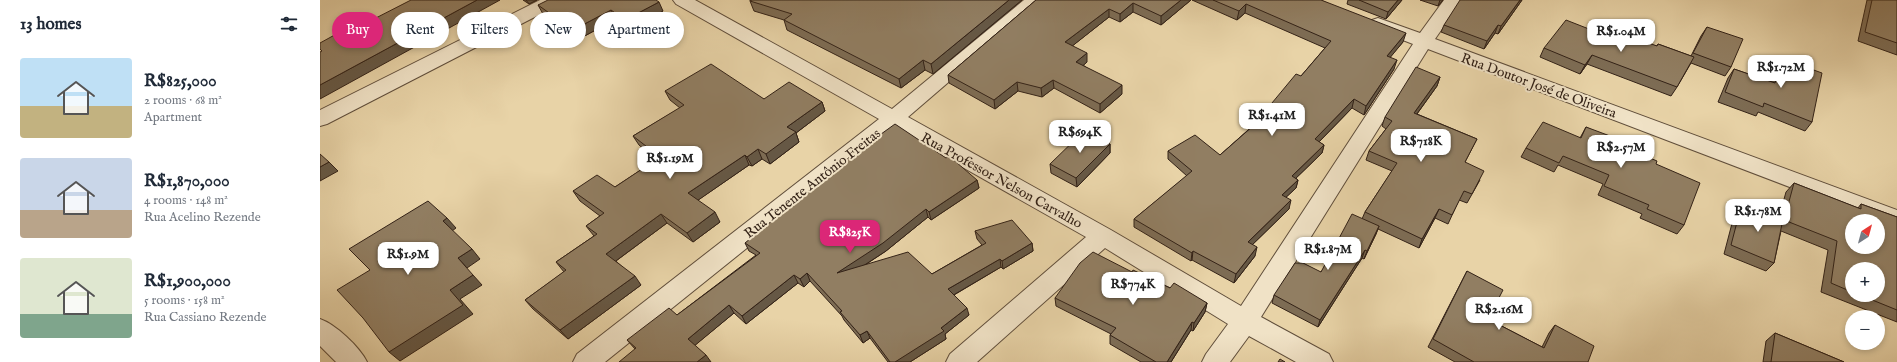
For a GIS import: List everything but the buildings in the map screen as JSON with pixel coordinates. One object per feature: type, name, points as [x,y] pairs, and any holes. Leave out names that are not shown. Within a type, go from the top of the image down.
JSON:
[{"type":"street","points":[[320,118],[554,0]]},
{"type":"street","name":"Rua Professor Nelson Carvalho","points":[[682,0],[1103,236],[1245,321],[1320,362]]},
{"type":"street","name":"Rua Tenente Antônio Freitas","points":[[586,362],[893,119],[1035,0]]},
{"type":"street","points":[[1215,362],[1245,321],[1423,42],[1453,0]]},
{"type":"street","name":"Rua Doutor José de Oliveira","points":[[1359,17],[1897,219]]},
{"type":"street","points":[[958,362],[1103,236]]},
{"type":"street","points":[[320,330],[354,362]]}]
